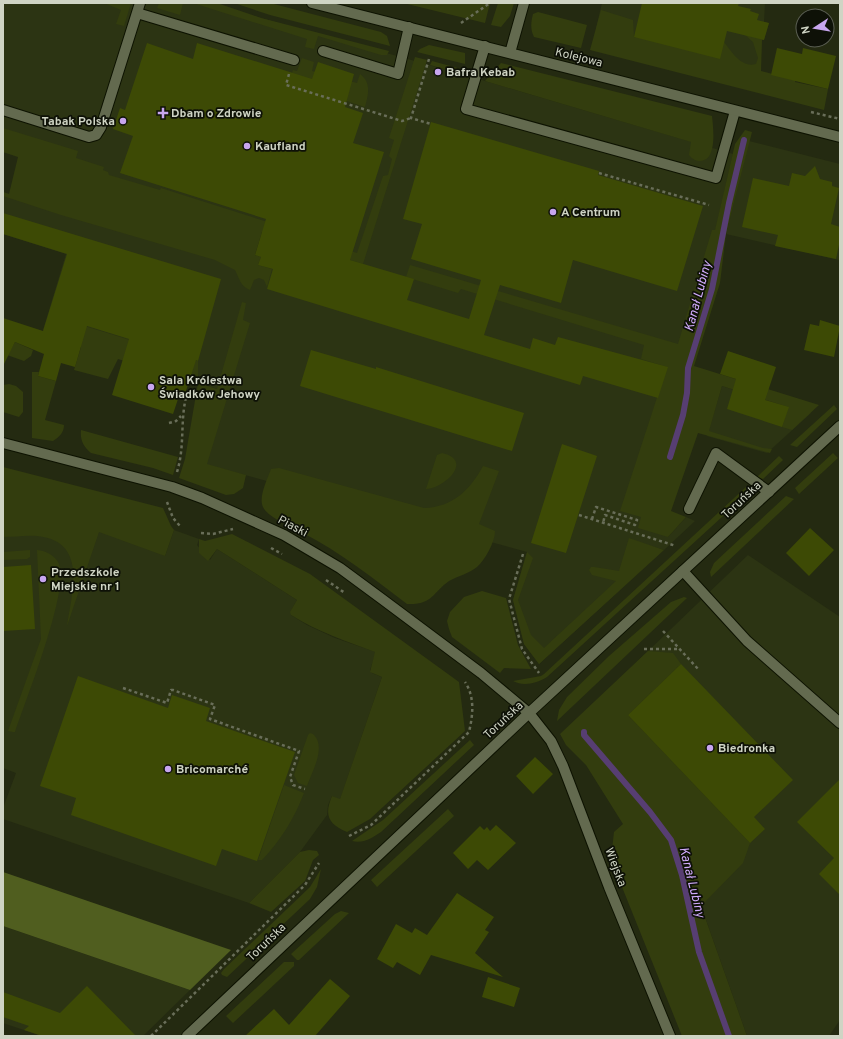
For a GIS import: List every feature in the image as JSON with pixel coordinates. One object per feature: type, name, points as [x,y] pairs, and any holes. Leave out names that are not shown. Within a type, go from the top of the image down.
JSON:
[{"type":"street","name":"Kolejowa","points":[[312,3],[840,137]]},
{"type":"street","points":[[510,53],[524,3]]},
{"type":"street","points":[[3,110],[89,137],[96,135],[101,128],[139,8],[294,60]]},
{"type":"street","points":[[323,51],[398,74],[409,27]]},
{"type":"street","points":[[484,46],[466,109],[716,178],[735,110]]},
{"type":"street","name":"Toruńska","points":[[187,1036],[529,713],[840,426]]},
{"type":"street","name":"Piaski","points":[[3,443],[172,487],[216,504],[284,535],[340,568],[481,672],[529,713]]},
{"type":"street","points":[[689,509],[716,454],[769,492]]},
{"type":"street","points":[[684,571],[747,641],[840,722]]},
{"type":"street","name":"Wiejska","points":[[529,713],[552,741],[563,766],[609,887],[670,1036]]},
{"type":"path","points":[[462,23],[490,3]]},
{"type":"path","points":[[411,118],[429,59]]},
{"type":"path","points":[[294,60],[286,85],[402,121],[411,118],[431,124]]},
{"type":"path","points":[[599,173],[708,205]]},
{"type":"path","points":[[176,477],[182,451],[182,416],[186,397]]},
{"type":"path","points":[[169,423],[176,421],[182,416]]},
{"type":"path","points":[[592,520],[596,507],[637,520],[635,525],[605,516],[603,523]]},
{"type":"path","points":[[579,515],[676,546]]},
{"type":"path","points":[[201,533],[213,534],[234,529],[240,532]]},
{"type":"path","points":[[267,546],[286,556]]},
{"type":"path","points":[[523,554],[509,599],[522,649],[539,673]]},
{"type":"path","points":[[326,580],[351,598]]},
{"type":"path","points":[[663,631],[699,670]]},
{"type":"path","points":[[644,649],[680,649]]},
{"type":"path","points":[[350,836],[371,825],[469,732],[473,714],[473,702],[466,683],[462,679]]},
{"type":"path","points":[[123,688],[167,703],[171,690],[215,704],[210,719],[299,751],[290,777],[293,785],[305,789]]},
{"type":"path","points":[[151,1036],[305,885],[319,863]]},
{"type":"shaded area","points":[[3,3],[208,3],[465,75],[733,154],[686,358],[668,537],[686,517],[695,521],[664,550],[635,541],[620,590],[539,664],[524,644],[513,600],[527,552],[197,462],[217,389],[122,360],[43,330],[66,254],[3,234],[3,192],[252,268],[262,232],[3,152]]},
{"type":"shaded area","points":[[104,3],[131,3],[124,26],[116,24],[121,10]]},
{"type":"shaded area","points":[[159,3],[183,3],[180,15],[157,8]]},
{"type":"shaded area","points":[[193,3],[217,3],[261,18],[389,51],[387,55],[381,55],[318,36],[314,49],[305,47],[307,39]]},
{"type":"shaded area","points":[[234,3],[270,3],[381,32],[387,36],[390,46],[270,15]]},
{"type":"shaded area","points":[[403,3],[490,3],[485,23]]},
{"type":"shaded area","points":[[498,3],[514,3],[510,16],[501,27],[491,25]]},
{"type":"shaded area","points":[[602,3],[765,3],[764,22],[769,23],[764,40],[762,40],[760,71],[596,28]]},
{"type":"shaded area","points":[[601,10],[633,20],[634,37],[724,42],[737,58],[746,64],[751,65],[756,64],[758,58],[753,42],[742,32],[762,39],[761,71],[796,80],[795,82],[828,89],[824,110],[590,50]]},
{"type":"shaded area","points":[[538,12],[587,25],[581,48],[534,37],[531,28],[532,20],[533,14]]},
{"type":"shaded area","points":[[429,45],[465,53],[465,64],[417,52]]},
{"type":"shaded area","points":[[415,57],[427,60],[363,264],[262,232],[255,255],[261,257],[258,265],[272,269],[267,287],[264,280],[259,278],[254,280],[250,290],[242,284],[235,270],[215,260],[61,215],[3,196],[3,192],[9,194],[18,157],[3,152],[3,128],[78,151],[76,158],[104,167],[103,170],[108,172],[109,175],[160,190],[161,188],[327,241],[328,244],[357,253],[383,176],[388,175],[392,159],[389,156],[394,140],[389,138]]},
{"type":"shaded area","points":[[302,58],[314,62],[312,71],[357,83],[360,74],[368,85],[368,94],[365,107],[288,82],[293,70],[297,71]]},
{"type":"shaded area","points":[[432,61],[465,70],[465,75],[430,65]]},
{"type":"shaded area","points":[[501,63],[712,116],[713,142],[710,155],[706,159],[700,161],[696,160],[691,158],[689,155],[691,142],[485,81]]},
{"type":"shaded area","points":[[745,130],[752,132],[726,234],[720,283],[694,366],[819,405],[792,430],[782,427],[788,407],[722,386],[709,431],[763,448],[772,449],[770,453],[698,433],[671,511],[686,517],[668,537],[638,528],[641,517],[620,511],[667,367],[641,359],[644,345],[461,289],[458,293],[406,277],[410,265],[678,344],[712,230],[715,230],[735,144]]},
{"type":"shaded area","points":[[749,141],[840,164],[839,260],[726,234]]},
{"type":"shaded area","points":[[242,302],[246,303],[243,320],[250,323],[207,464],[246,475],[243,488],[234,494],[226,495],[179,478],[185,459],[198,383],[217,389]]},
{"type":"shaded area","points":[[75,323],[198,361],[198,383],[118,359],[108,379],[74,370],[81,347],[67,343]]},
{"type":"shaded area","points":[[15,342],[33,350],[31,356],[24,361],[7,355]]},
{"type":"shaded area","points":[[32,372],[39,372],[38,376],[56,381],[45,420],[64,425],[61,434],[53,441],[32,438]]},
{"type":"shaded area","points":[[9,384],[16,386],[23,392],[23,412],[19,417],[3,412],[3,385]]},
{"type":"shaded area","points":[[722,386],[811,413],[767,453],[707,436]]},
{"type":"shaded area","points":[[834,405],[837,409],[797,447],[790,445]]},
{"type":"shaded area","points":[[81,430],[178,457],[173,475],[153,468],[91,453],[83,443]]},
{"type":"shaded area","points":[[442,453],[456,461],[456,467],[448,479],[441,484],[426,489],[437,455]]},
{"type":"shaded area","points":[[833,453],[838,458],[799,494],[795,488]]},
{"type":"shaded area","points":[[779,456],[783,460],[763,479],[757,477]]},
{"type":"shaded area","points":[[483,466],[499,471],[479,524],[495,531],[495,535],[489,550],[480,564],[474,569],[449,581],[422,603],[407,604],[356,566],[317,540],[270,515],[263,507],[262,503],[263,493],[271,469],[279,468],[424,508],[434,507],[452,501],[460,496],[472,483]]},
{"type":"shaded area","points":[[3,467],[165,556],[174,530],[199,539],[197,545],[210,560],[217,549],[297,600],[291,611],[291,615],[307,625],[335,638],[376,652],[370,670],[372,673],[382,677],[340,800],[332,796],[328,805],[327,815],[300,852],[249,903],[3,819],[3,808],[16,773],[3,768]]},
{"type":"shaded area","points":[[3,467],[163,508],[174,530],[165,556],[99,532],[67,626],[73,583],[73,570],[70,557],[64,547],[53,540],[37,536],[3,537]]},
{"type":"shaded area","points":[[746,487],[746,495],[547,677],[530,684],[522,684],[513,681],[541,676],[544,674]]},
{"type":"shaded area","points":[[786,496],[794,499],[711,577],[710,572],[714,563]]},
{"type":"shaded area","points":[[232,534],[310,574],[459,682],[465,731],[370,819],[347,832],[332,822],[329,818],[328,809],[332,796],[340,799],[382,677],[370,672],[375,652],[322,631],[291,615],[290,612],[297,600],[217,549],[208,561],[199,553],[199,539],[205,541]]},
{"type":"shaded area","points":[[629,538],[664,550],[539,664],[524,644],[513,600],[527,552],[533,558],[518,600],[531,635],[544,648],[616,581],[592,575],[589,570],[591,567],[594,567],[619,571]]},
{"type":"shaded area","points":[[30,550],[30,557],[27,559],[3,560],[3,552]]},
{"type":"shaded area","points":[[37,550],[44,551],[55,558],[59,564],[61,577],[53,620],[45,646],[15,732],[13,732],[8,731],[41,639]]},
{"type":"shaded area","points":[[748,555],[840,617],[840,1020],[829,1036],[747,1036],[701,906],[594,703]]},
{"type":"shaded area","points":[[482,591],[506,598],[518,645],[531,669],[504,668],[500,673],[452,637],[447,621],[450,612],[464,597]]},
{"type":"shaded area","points":[[684,597],[687,598],[557,721],[559,710],[567,697],[609,656],[671,602]]},
{"type":"shaded area","points":[[648,651],[673,653],[681,664],[628,715],[750,843],[743,863],[701,906],[747,1036],[682,1036],[622,887],[612,850],[614,832],[623,824],[586,765],[566,745],[560,734]]},
{"type":"shaded area","points":[[310,733],[317,739],[319,752],[307,786],[298,783],[294,775]]},
{"type":"shaded area","points":[[470,740],[474,745],[381,832],[364,841],[352,841],[383,820]]},
{"type":"shaded area","points":[[284,785],[304,793],[296,812],[281,837],[262,860],[258,860]]},
{"type":"shaded area","points":[[448,809],[454,816],[377,887],[371,880]]},
{"type":"shaded area","points":[[309,850],[317,851],[319,855],[313,860],[305,881],[271,912],[249,903],[300,852]]},
{"type":"shaded area","points":[[321,869],[317,887],[310,899],[227,977],[222,975],[221,973],[224,969],[310,887]]},
{"type":"shaded area","points":[[341,911],[349,913],[299,960],[291,954],[335,914]]},
{"type":"shaded area","points":[[3,926],[190,990],[143,1036],[42,1036],[3,1023]]},
{"type":"shaded area","points":[[284,962],[294,962],[294,966],[233,1023],[226,1016]]},
{"type":"green space","points":[[3,872],[231,950],[190,990],[3,926]]},
{"type":"building","points":[[642,3],[739,3],[738,6],[751,9],[750,11],[759,14],[757,20],[769,23],[764,40],[727,31],[720,59],[634,37]]},
{"type":"building","points":[[147,43],[193,59],[197,43],[312,79],[318,62],[354,74],[345,107],[363,113],[353,143],[384,152],[350,260],[414,279],[407,300],[469,319],[481,280],[411,259],[422,224],[403,219],[431,122],[599,171],[598,175],[703,206],[677,291],[573,260],[561,303],[500,285],[484,335],[530,349],[533,338],[555,345],[558,337],[668,367],[658,398],[583,376],[580,385],[267,289],[273,269],[258,265],[261,257],[255,255],[266,219],[120,173],[133,136],[113,129],[120,108],[125,110]]},
{"type":"building","points":[[777,48],[802,54],[803,48],[836,56],[828,89],[771,75]]},
{"type":"building","points":[[815,166],[820,179],[832,182],[832,186],[839,188],[831,224],[840,227],[840,240],[836,259],[775,246],[778,235],[742,227],[753,178],[789,186],[792,173],[805,176]]},
{"type":"building","points":[[3,213],[221,279],[198,361],[196,360],[185,394],[180,393],[173,414],[112,395],[129,339],[87,326],[75,367],[61,363],[56,381],[38,376],[44,354],[15,342],[3,366],[3,318],[43,331],[67,254],[3,234]]},
{"type":"building","points":[[820,320],[840,326],[834,357],[804,350],[810,324],[819,326]]},
{"type":"building","points":[[311,350],[376,369],[376,367],[524,413],[512,451],[300,386]]},
{"type":"building","points":[[728,351],[776,367],[765,400],[789,407],[782,427],[727,409],[736,379],[720,374]]},
{"type":"building","points":[[562,444],[597,456],[566,553],[531,543]]},
{"type":"building","points":[[810,528],[834,550],[809,576],[786,553]]},
{"type":"building","points":[[31,565],[35,629],[3,631],[3,567]]},
{"type":"building","name":"Biedronka","points":[[681,664],[793,780],[754,817],[765,829],[750,843],[628,715]]},
{"type":"building","name":"Bricomarché","points":[[78,676],[168,708],[172,695],[210,708],[206,721],[295,752],[257,861],[222,849],[216,866],[71,815],[76,798],[40,786]]},
{"type":"building","points":[[535,757],[553,774],[533,794],[516,776]]},
{"type":"building","points":[[840,779],[840,895],[819,874],[834,858],[797,822]]},
{"type":"building","points":[[496,825],[516,843],[488,870],[477,860],[468,869],[453,853],[480,826],[484,830],[487,827],[490,831]]},
{"type":"building","points":[[457,893],[494,917],[485,930],[489,932],[475,953],[503,977],[431,955],[420,975],[397,962],[393,968],[377,959],[396,924],[412,933],[415,928],[427,935]]},
{"type":"building","points":[[488,977],[520,988],[514,1007],[482,997]]},
{"type":"building","points":[[330,979],[350,996],[315,1036],[245,1036],[274,1009],[289,1025]]},
{"type":"building","points":[[87,986],[136,1036],[42,1036],[24,1030],[29,1026],[3,1017],[3,992],[60,1013]]},
{"type":"waterway","name":"Kanał Lubiny","points":[[670,457],[683,415],[687,393],[688,368],[712,289],[729,203],[744,140]]},
{"type":"waterway","name":"Kanał Lubiny","points":[[584,732],[584,735],[650,812],[671,840],[682,875],[699,952],[729,1036]]},
{"type":"place","name":"Bafra Kebab","points":[[438,72]]},
{"type":"place","name":"Dbam o Zdrowie","points":[[163,113]]},
{"type":"place","name":"Tabak Polska","points":[[123,121]]},
{"type":"place","name":"Kaufland","points":[[247,146]]},
{"type":"place","name":"A Centrum","points":[[553,212]]},
{"type":"place","name":"Sala Królestwa Świadków Jehowy","points":[[151,387]]},
{"type":"place","name":"Przedszkole Miejskie nr 1","points":[[43,579]]},
{"type":"place","name":"Biedronka","points":[[710,748]]},
{"type":"place","name":"Bricomarché","points":[[168,769]]}]
